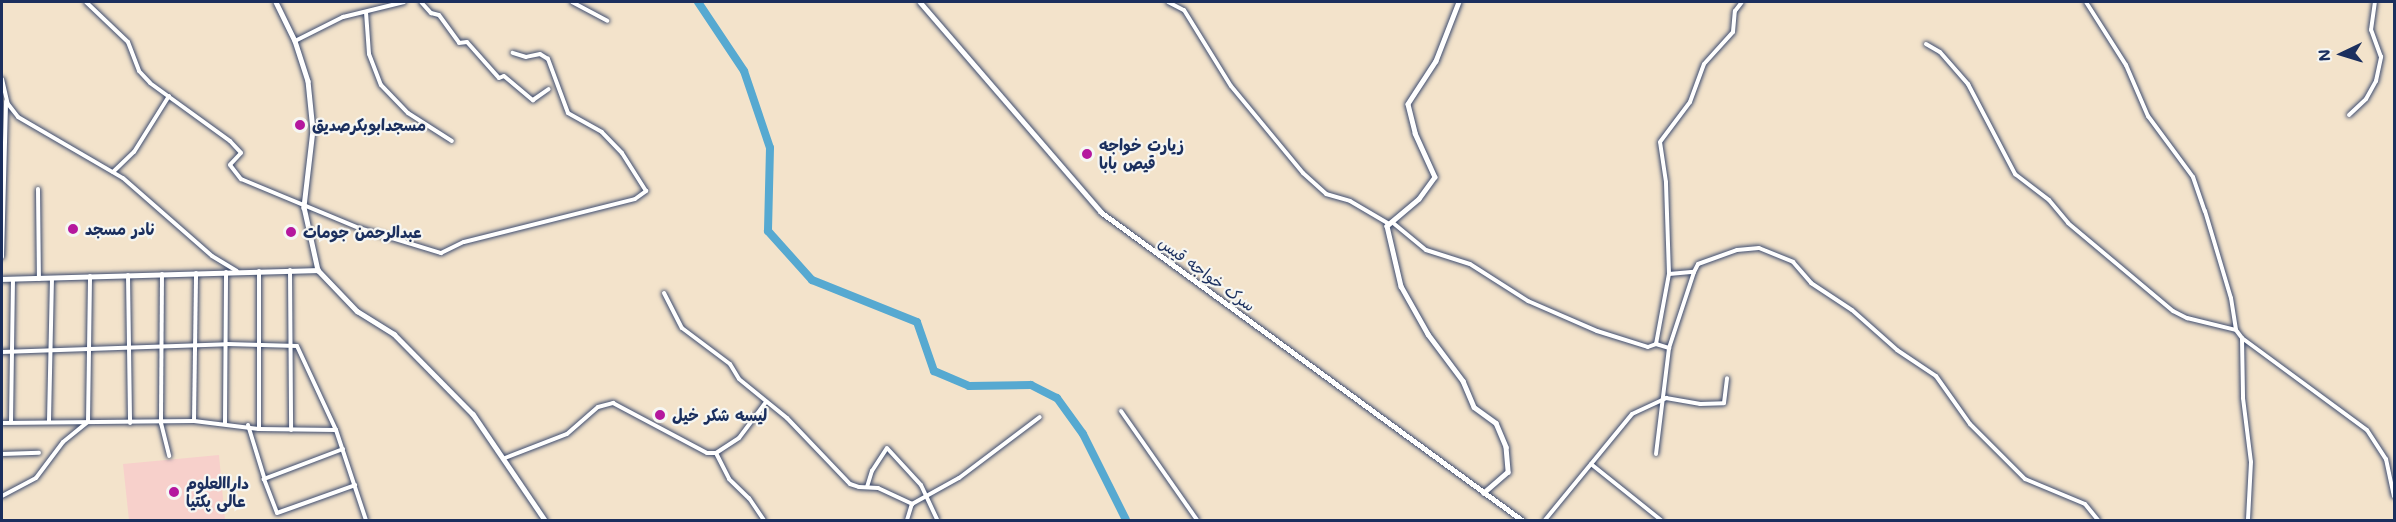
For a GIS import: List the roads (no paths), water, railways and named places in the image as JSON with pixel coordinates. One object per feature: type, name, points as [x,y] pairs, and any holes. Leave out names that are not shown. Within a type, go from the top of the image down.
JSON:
[{"type":"street","points":[[86,2],[128,42],[139,71],[150,84],[230,141],[241,153],[230,165],[242,179],[304,207],[441,253],[464,242],[642,197],[646,191],[622,153],[602,132],[568,113],[548,59],[540,54],[526,57],[513,53]]},
{"type":"street","points":[[276,2],[296,41],[308,81],[313,130],[304,207],[318,270],[357,311],[394,334],[473,414],[505,458],[517,485],[545,520]]},
{"type":"street","points":[[296,41],[343,17],[404,2]]},
{"type":"street","points":[[422,2],[431,13],[440,15],[459,43],[467,42],[499,78],[504,76],[534,100],[549,89]]},
{"type":"street","points":[[572,2],[607,21]]},
{"type":"street","points":[[1168,2],[1184,10],[1231,86],[1303,173],[1326,194],[1350,201],[1391,223],[1426,250],[1470,264],[1528,301],[1597,331],[1648,347],[1656,344],[1669,348]]},
{"type":"street","points":[[1459,2],[1436,61],[1408,104],[1415,133],[1435,177],[1419,199],[1386,226],[1401,286],[1428,334],[1463,381],[1474,407],[1496,423],[1506,447],[1508,472],[1484,493]]},
{"type":"street","points":[[1656,344],[1669,274],[1666,182],[1660,142],[1690,102],[1704,64],[1730,38],[1735,11],[1742,2]]},
{"type":"street","points":[[2086,2],[2126,65],[2148,116],[2193,177],[2231,298],[2236,330],[2242,338],[2367,430],[2386,459],[2394,496]]},
{"type":"street","points":[[2349,115],[2366,99],[2376,81],[2381,57],[2371,30],[2375,2]]},
{"type":"street","name":"سرک خواجه قیس","points":[[923,3],[1101,212],[1522,520]]},
{"type":"street","points":[[366,12],[369,54],[381,85],[413,117],[452,141]]},
{"type":"street","points":[[1926,44],[1940,52],[1968,84],[2015,174],[2049,200],[2068,224],[2168,307],[2187,318],[2236,330]]},
{"type":"street","points":[[2,79],[8,104],[18,117],[136,188],[212,256],[237,271]]},
{"type":"street","points":[[2,256],[6,95]]},
{"type":"street","points":[[112,172],[134,152],[169,96]]},
{"type":"street","points":[[38,189],[39,279]]},
{"type":"street","points":[[1656,454],[1669,348],[1698,264],[1737,250],[1759,248],[1793,262],[1811,283],[1852,310],[1897,350],[1936,376],[1970,424],[2025,479],[2085,504],[2098,520]]},
{"type":"street","points":[[290,270],[291,430]]},
{"type":"street","points":[[2,279],[318,270]]},
{"type":"street","points":[[259,271],[259,429]]},
{"type":"street","points":[[225,423],[226,272]]},
{"type":"street","points":[[1669,274],[1694,272]]},
{"type":"street","points":[[162,273],[161,423],[169,456]]},
{"type":"street","points":[[194,421],[193,345],[196,273]]},
{"type":"street","points":[[128,275],[130,423]]},
{"type":"street","points":[[88,422],[90,276]]},
{"type":"street","points":[[49,421],[52,278]]},
{"type":"street","points":[[11,422],[13,279]]},
{"type":"street","points":[[664,293],[682,328],[730,364],[739,379],[787,418],[850,484],[878,488],[912,504]]},
{"type":"street","points":[[2242,338],[2243,398],[2251,462],[2248,520]]},
{"type":"street","points":[[2,352],[227,344],[290,345],[302,354],[336,430],[366,520]]},
{"type":"street","points":[[1545,520],[1632,414],[1662,400],[1724,403],[1727,378]]},
{"type":"street","points":[[505,458],[567,434],[598,407],[613,403],[707,453],[716,453],[739,438],[766,402]]},
{"type":"street","points":[[1121,411],[1197,520]]},
{"type":"street","points":[[907,520],[912,504],[959,478],[1040,417]]},
{"type":"street","points":[[2,423],[194,421],[248,425],[259,429],[336,430]]},
{"type":"street","points":[[2,496],[36,478],[63,442],[88,422]]},
{"type":"street","points":[[248,425],[277,513],[355,485]]},
{"type":"street","points":[[867,487],[872,471],[887,448],[905,464],[921,485],[924,496],[937,520]]},
{"type":"street","points":[[264,477],[343,449]]},
{"type":"street","points":[[2,454],[39,453]]},
{"type":"street","points":[[716,453],[720,465],[764,520]]},
{"type":"street","points":[[1591,464],[1661,520]]},
{"type":"waterway","points":[[698,2],[744,71],[770,148],[768,231],[812,280],[917,322],[934,371],[969,386],[1031,385],[1057,398],[1083,434],[1126,520]]},
{"type":"place","name":"مسجدابوبکرصدیق","points":[[300,125]]},
{"type":"place","name":"زیارت خواجه قیص بابا","points":[[1087,154]]},
{"type":"place","name":"نادر مسجد","points":[[73,229]]},
{"type":"place","name":"عبدالرحمن جومات","points":[[291,232]]},
{"type":"place","name":"لیسه شکر خیل","points":[[660,415]]},
{"type":"place","name":"داراالعلوم عالی پکتیا","points":[[174,492]]}]
